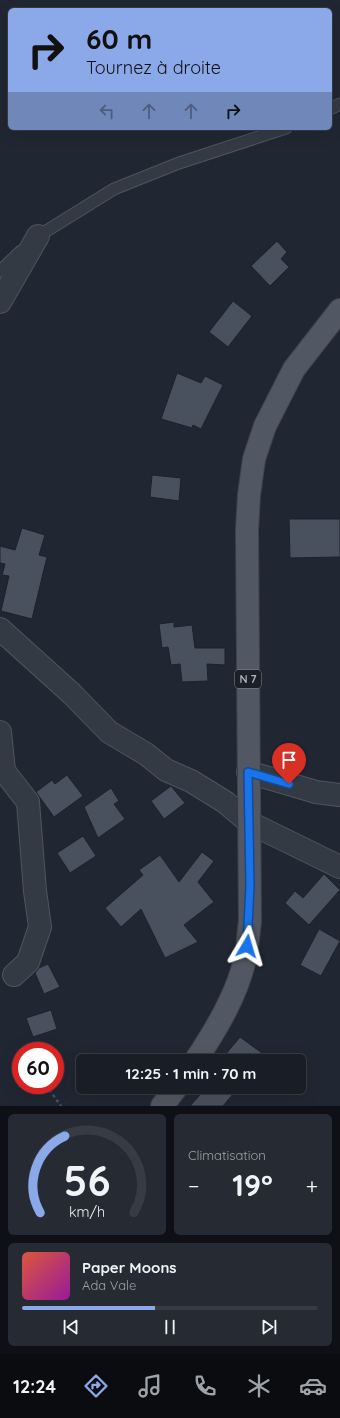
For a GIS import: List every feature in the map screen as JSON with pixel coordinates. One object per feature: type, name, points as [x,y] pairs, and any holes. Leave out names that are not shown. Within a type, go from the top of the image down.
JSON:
[{"type":"main road","name":"N 7","points":[[200,1054],[212,1036],[230,1001],[245,959],[250,922],[247,530],[249,495],[254,459],[265,426],[294,369],[340,310]]},
{"type":"main road","points":[[162,1106],[171,1094]]},
{"type":"street","points":[[0,302],[38,236]]},
{"type":"street","points":[[0,629],[72,694],[109,732],[146,754],[166,770],[191,781],[225,802],[250,823],[340,867]]},
{"type":"street","points":[[0,732],[4,771],[28,802],[35,891],[40,927],[28,962],[14,975]]},
{"type":"street","points":[[248,772],[316,792],[340,795]]},
{"type":"lane","points":[[0,271],[38,236],[114,189],[179,163],[280,130]]},
{"type":"path","points":[[52,1094],[61,1106]]},
{"type":"building","points":[[277,241],[287,252],[281,259],[289,267],[270,286],[251,266]]},
{"type":"building","points":[[233,301],[252,316],[228,347],[209,332]]},
{"type":"building","points":[[177,373],[201,383],[205,376],[223,385],[201,429],[193,425],[192,428],[161,419]]},
{"type":"building","points":[[152,475],[181,478],[179,501],[150,497]]},
{"type":"building","points":[[289,519],[340,519],[340,557],[290,558]]},
{"type":"building","points":[[22,528],[45,535],[39,555],[47,557],[32,619],[1,611],[9,576],[2,575],[5,564],[0,563],[0,546],[15,550]]},
{"type":"building","points":[[174,622],[174,627],[192,625],[195,648],[225,648],[225,665],[207,664],[208,681],[182,682],[180,664],[171,665],[168,647],[162,648],[159,624]]},
{"type":"building","points":[[67,775],[83,796],[54,817],[36,792],[52,780],[55,784]]},
{"type":"building","points":[[171,786],[185,803],[164,819],[151,801]]},
{"type":"building","points":[[111,788],[119,801],[114,804],[125,819],[98,838],[84,807]]},
{"type":"building","points":[[83,836],[96,856],[70,873],[57,853]]},
{"type":"building","points":[[202,852],[214,861],[198,882],[214,902],[184,925],[198,942],[165,958],[141,909],[121,927],[105,908],[143,875],[139,870],[160,855],[179,882]]},
{"type":"building","points":[[324,874],[340,890],[309,925],[285,903],[295,891],[303,898]]},
{"type":"building","points":[[319,929],[340,941],[321,976],[300,965]]},
{"type":"building","points":[[48,964],[60,987],[44,994],[35,973],[39,968]]},
{"type":"building","points":[[51,1010],[57,1029],[33,1037],[26,1018]]},
{"type":"building","points":[[240,1037],[262,1053],[261,1054],[226,1054]]},
{"type":"building","points":[[201,1094],[233,1094],[223,1106],[190,1106]]},
{"type":"route","points":[[247,946],[250,922],[250,823],[248,772],[289,784]]}]
